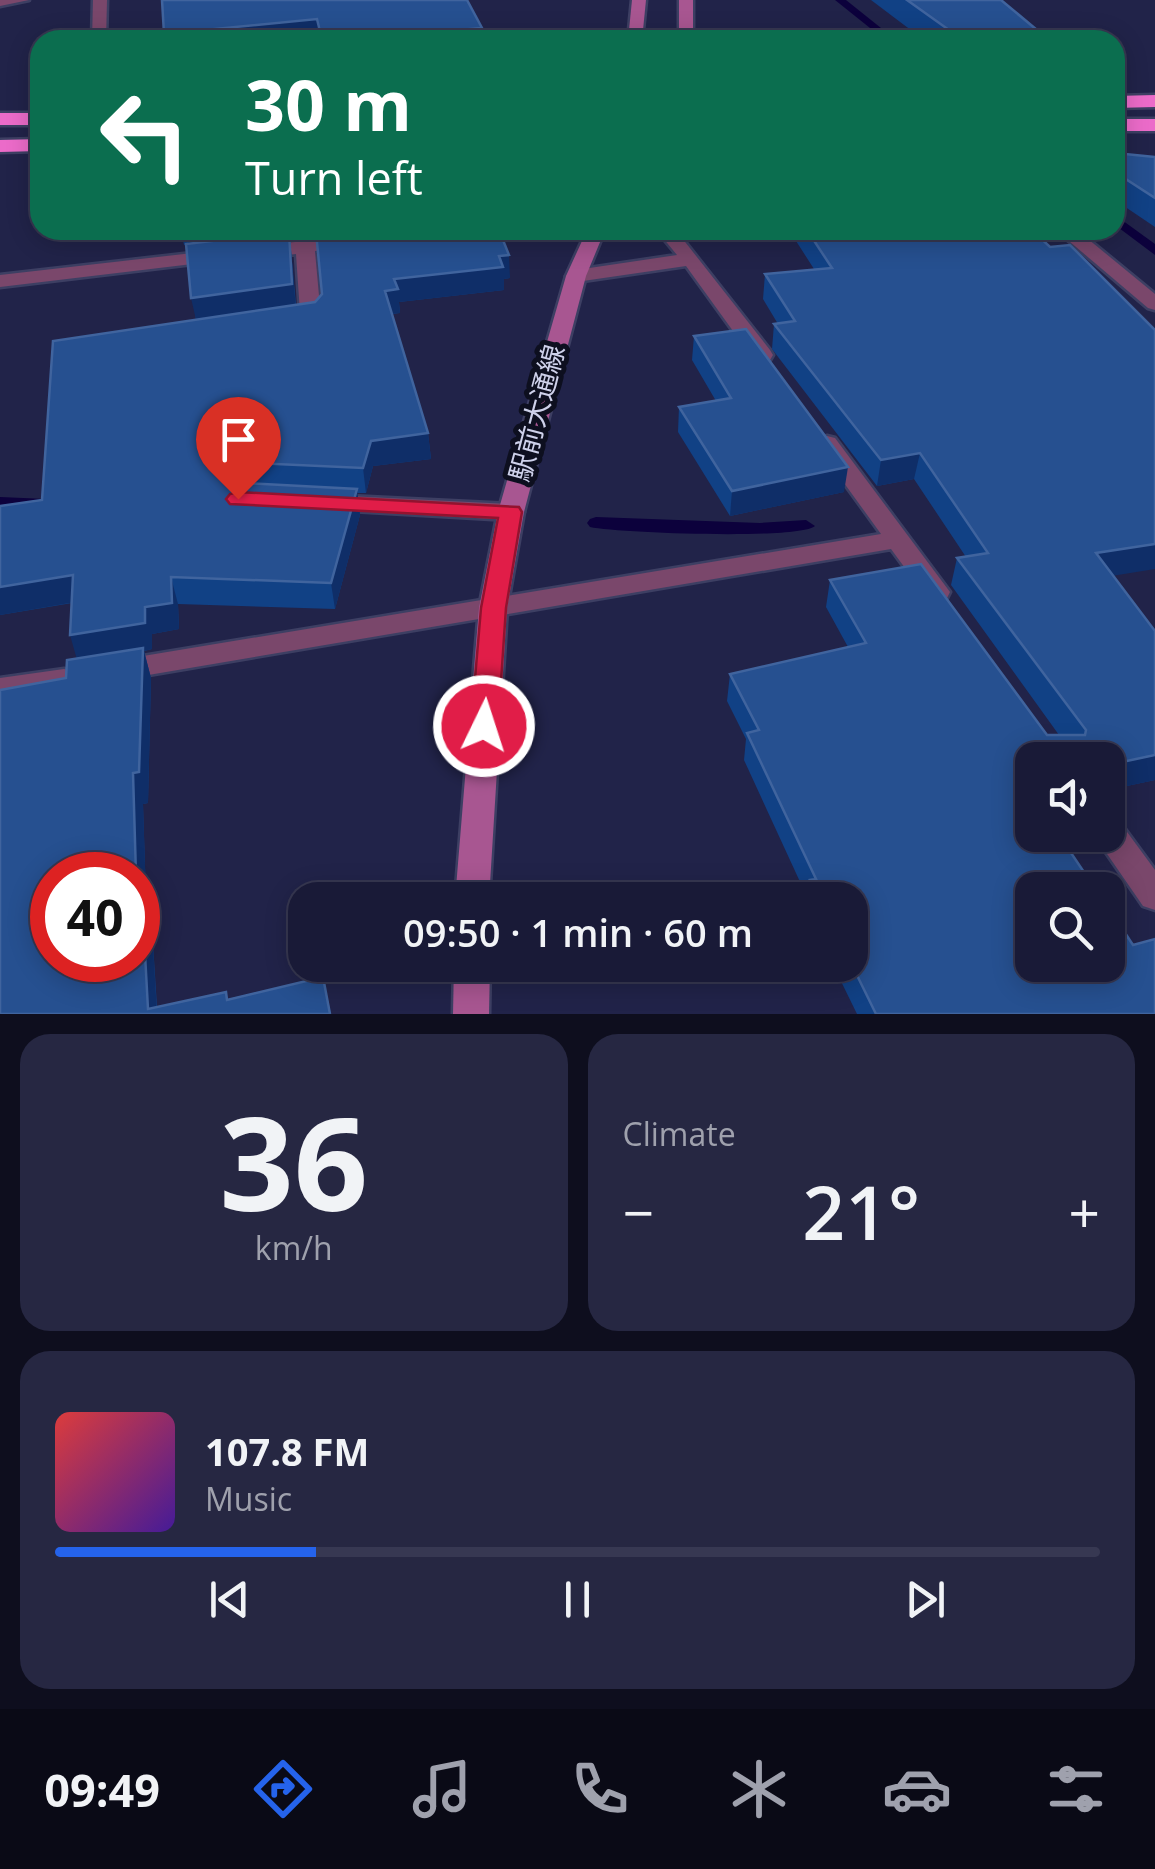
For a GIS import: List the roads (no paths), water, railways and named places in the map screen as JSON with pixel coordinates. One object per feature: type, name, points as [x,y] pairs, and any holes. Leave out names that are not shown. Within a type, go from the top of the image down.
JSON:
[{"type":"highway","points":[[1125,102],[1155,101]]},
{"type":"highway","points":[[0,119],[30,119]]},
{"type":"highway","points":[[1125,126],[1155,125]]},
{"type":"highway","points":[[0,146],[30,145]]},
{"type":"street","points":[[0,2],[22,0]]},
{"type":"street","points":[[99,30],[100,0]]},
{"type":"street","points":[[636,30],[639,0]]},
{"type":"street","points":[[686,0],[686,30]]},
{"type":"street","points":[[0,281],[291,240]]},
{"type":"street","points":[[275,323],[311,318],[305,240]]},
{"type":"street","name":"駅前大通線","points":[[473,882],[493,608],[511,512],[576,276],[592,240]]},
{"type":"street","points":[[674,240],[772,368]]},
{"type":"street","points":[[1077,240],[1155,304]]},
{"type":"street","points":[[576,276],[690,259]]},
{"type":"street","points":[[818,430],[956,618]]},
{"type":"street","points":[[296,502],[511,512]]},
{"type":"street","points":[[0,690],[900,540]]},
{"type":"street","points":[[1124,852],[1155,896]]},
{"type":"street","points":[[471,1014],[472,982]]},
{"type":"waterway","points":[[840,0],[878,30]]},
{"type":"waterway","points":[[1125,227],[1155,251]]},
{"type":"waterway","points":[[0,502],[46,504]]},
{"type":"waterway","points":[[596,523],[760,529],[806,526]]}]
